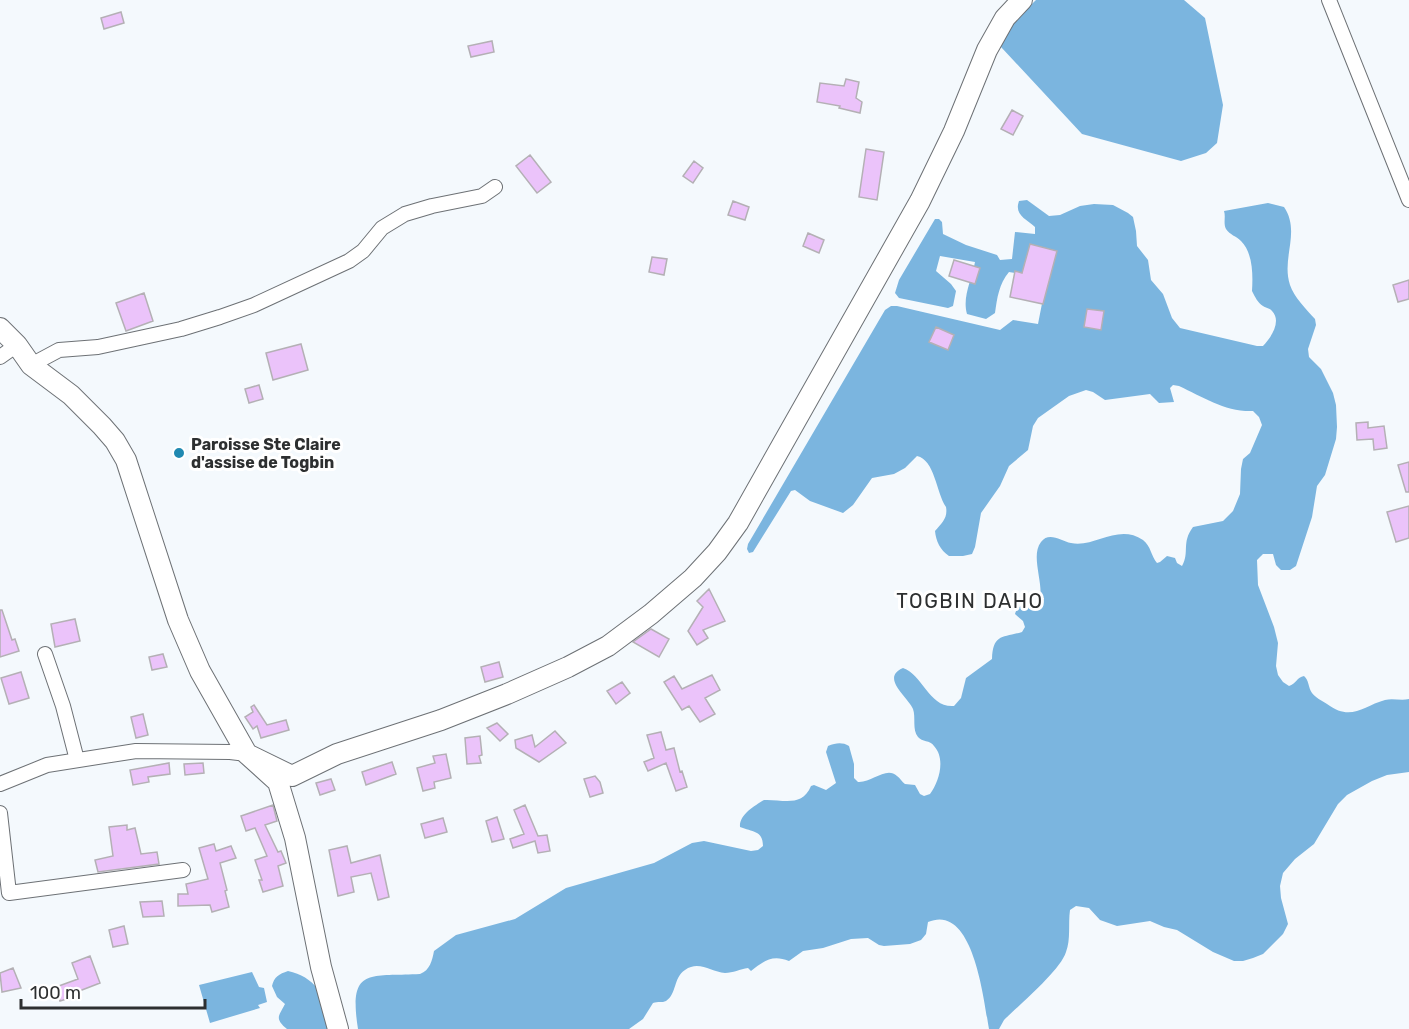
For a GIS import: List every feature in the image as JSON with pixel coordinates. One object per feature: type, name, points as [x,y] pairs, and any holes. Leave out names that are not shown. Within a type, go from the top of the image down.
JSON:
[{"type":"street","points":[[0,784],[47,765],[136,751],[247,754],[292,776],[337,754],[441,720],[568,667],[608,646],[651,614],[693,578],[717,552],[738,523],[920,201],[941,160],[987,50],[1005,18],[1022,0]]},
{"type":"street","points":[[1329,0],[1409,200]]},
{"type":"street","points":[[31,365],[59,350],[98,347],[181,329],[254,305],[349,261],[363,251],[382,228],[405,214],[483,196],[495,187]]},
{"type":"street","points":[[0,328],[17,345],[31,365],[71,395],[102,426],[126,460],[154,550],[189,648],[247,754],[278,782],[295,838],[321,967],[338,1029]]},
{"type":"street","points":[[0,357],[17,345]]},
{"type":"street","points":[[45,654],[63,706],[77,760]]},
{"type":"street","points":[[0,813],[9,893],[183,870]]},
{"type":"water","points":[[1036,0],[1184,0],[1205,18],[1223,105],[1217,143],[1206,153],[1181,161],[1082,134],[1001,47],[1002,33]]},
{"type":"water","points":[[1027,200],[1049,216],[1060,215],[1080,206],[1094,204],[1113,205],[1128,213],[1133,217],[1137,246],[1148,260],[1151,280],[1163,294],[1172,318],[1180,328],[1257,346],[1263,346],[1269,339],[1276,324],[1275,315],[1255,298],[1252,291],[1252,271],[1248,252],[1241,241],[1226,229],[1224,211],[1268,203],[1284,207],[1289,216],[1291,236],[1288,275],[1290,285],[1294,294],[1315,319],[1316,325],[1308,349],[1309,357],[1321,369],[1333,393],[1336,405],[1336,439],[1325,475],[1317,486],[1312,517],[1296,566],[1290,570],[1281,570],[1276,565],[1273,554],[1263,554],[1257,560],[1258,585],[1274,627],[1278,643],[1276,666],[1283,682],[1289,686],[1304,676],[1315,696],[1343,712],[1357,711],[1385,700],[1409,699],[1409,772],[1387,775],[1347,795],[1338,804],[1314,844],[1295,859],[1283,873],[1280,886],[1281,898],[1288,924],[1283,934],[1263,954],[1243,961],[1234,961],[1213,952],[1177,930],[1150,921],[1117,926],[1100,920],[1089,908],[1076,906],[1070,910],[1068,942],[1062,960],[1048,978],[1004,1020],[999,1029],[989,1029],[980,978],[966,940],[956,926],[944,920],[928,922],[926,934],[921,940],[910,944],[884,946],[868,938],[851,939],[823,948],[803,951],[789,961],[773,958],[751,971],[748,968],[725,973],[700,966],[690,967],[681,973],[669,998],[664,1002],[653,1003],[643,1019],[629,1029],[358,1029],[356,994],[366,979],[376,976],[420,974],[430,965],[434,951],[456,935],[515,919],[566,888],[654,863],[692,843],[704,841],[751,851],[758,850],[763,846],[761,837],[756,832],[740,827],[742,819],[748,811],[764,800],[797,800],[807,793],[811,786],[826,790],[836,783],[826,752],[828,746],[839,743],[849,746],[854,764],[854,778],[858,782],[893,773],[905,784],[915,785],[920,794],[924,796],[930,794],[940,770],[940,757],[932,744],[920,739],[916,734],[913,709],[895,682],[894,677],[897,672],[903,668],[910,672],[938,702],[954,706],[961,698],[966,678],[992,659],[994,645],[997,641],[1000,638],[1022,632],[1025,627],[1023,621],[1015,614],[1016,610],[1024,605],[1038,605],[1041,591],[1037,564],[1038,548],[1041,542],[1048,537],[1080,544],[1116,535],[1134,535],[1146,542],[1157,563],[1167,556],[1175,558],[1182,566],[1187,538],[1193,527],[1223,521],[1233,511],[1240,494],[1243,459],[1250,453],[1262,425],[1259,417],[1253,411],[1233,409],[1173,385],[1170,388],[1174,402],[1159,403],[1150,394],[1105,400],[1086,390],[1069,396],[1038,418],[1033,426],[1028,450],[1009,466],[1000,486],[981,513],[972,554],[949,556],[939,545],[935,531],[945,517],[946,507],[928,464],[917,456],[905,468],[894,474],[872,478],[853,505],[843,513],[810,501],[795,490],[791,491],[753,552],[749,553],[748,544],[885,310],[891,306],[897,306],[1000,330],[1013,320],[1038,324],[1047,278],[1009,272],[1001,286],[995,313],[986,319],[967,314],[967,295],[975,262],[940,256],[936,271],[956,291],[953,306],[948,308],[899,298],[895,293],[899,280],[935,219],[942,222],[943,234],[966,245],[997,255],[1000,260],[1012,259],[1015,232],[1035,234],[1035,227],[1018,210],[1019,201]]},
{"type":"water","points":[[288,971],[308,979],[315,986],[342,1029],[287,1029],[280,1022],[279,1017],[285,1004],[277,997],[272,986],[277,976]]},
{"type":"water","points":[[252,972],[259,987],[264,988],[267,1002],[258,1005],[260,1008],[210,1023],[199,985]]},
{"type":"building","points":[[121,12],[124,23],[104,29],[101,18]]},
{"type":"building","points":[[492,41],[494,52],[471,57],[468,46]]},
{"type":"building","points":[[846,79],[859,82],[856,98],[862,102],[860,113],[839,108],[840,106],[817,102],[820,83],[844,86]]},
{"type":"building","points":[[1012,110],[1023,116],[1013,135],[1001,129]]},
{"type":"building","points":[[866,149],[884,152],[877,200],[859,197]]},
{"type":"building","points":[[530,155],[551,182],[537,193],[516,166]]},
{"type":"building","points":[[694,161],[703,168],[693,183],[683,176]]},
{"type":"building","points":[[733,201],[749,207],[745,220],[728,215]]},
{"type":"building","points":[[808,233],[824,240],[819,253],[803,246]]},
{"type":"building","points":[[1030,244],[1057,251],[1043,304],[1010,297],[1015,271],[1022,273]]},
{"type":"building","points":[[652,257],[667,259],[664,275],[649,272]]},
{"type":"building","points":[[954,260],[980,268],[975,284],[949,276]]},
{"type":"building","points":[[1409,280],[1409,299],[1398,302],[1393,285]]},
{"type":"building","points":[[144,293],[153,321],[126,331],[116,303]]},
{"type":"building","points":[[1087,309],[1104,311],[1101,330],[1084,327]]},
{"type":"building","points":[[936,327],[954,335],[948,350],[929,342]]},
{"type":"building","points":[[301,344],[308,370],[273,380],[266,353]]},
{"type":"building","points":[[259,385],[263,399],[249,403],[245,389]]},
{"type":"building","points":[[1368,422],[1368,428],[1384,426],[1387,448],[1374,450],[1373,439],[1357,440],[1356,423]]},
{"type":"building","points":[[1409,462],[1409,492],[1406,492],[1398,465]]},
{"type":"building","points":[[1409,506],[1409,538],[1396,542],[1387,512]]},
{"type":"building","points":[[709,589],[725,621],[703,630],[708,638],[697,645],[688,631],[703,607],[697,601]]},
{"type":"building","points":[[0,610],[2,610],[12,640],[15,639],[19,651],[0,657]]},
{"type":"building","points":[[75,619],[80,641],[55,647],[51,624]]},
{"type":"building","points":[[651,629],[669,639],[659,657],[633,642]]},
{"type":"building","points":[[163,654],[167,667],[152,670],[149,657]]},
{"type":"building","points":[[499,662],[503,677],[485,682],[481,667]]},
{"type":"building","points":[[21,672],[29,698],[9,704],[1,678]]},
{"type":"building","points":[[712,675],[720,690],[705,698],[715,714],[700,722],[689,706],[682,710],[664,682],[674,676],[682,689]]},
{"type":"building","points":[[622,682],[630,693],[616,704],[607,691]]},
{"type":"building","points":[[254,705],[267,725],[286,720],[289,730],[261,738],[257,726],[253,729],[245,717],[253,712],[251,707]]},
{"type":"building","points":[[143,714],[148,735],[136,738],[131,717]]},
{"type":"building","points":[[497,723],[508,734],[500,741],[487,728]]},
{"type":"building","points":[[555,731],[566,743],[539,762],[516,748],[515,740],[532,735],[535,747]]},
{"type":"building","points":[[661,732],[666,750],[674,748],[680,772],[682,771],[687,787],[676,791],[666,763],[648,771],[644,762],[654,758],[647,735]]},
{"type":"building","points":[[480,736],[481,763],[467,764],[465,738]]},
{"type":"building","points":[[446,754],[451,778],[434,782],[435,788],[423,791],[417,768],[435,763],[433,756]]},
{"type":"building","points":[[392,762],[396,774],[366,785],[362,772]]},
{"type":"building","points":[[169,763],[170,774],[148,777],[149,782],[133,785],[130,770]]},
{"type":"building","points":[[203,763],[204,773],[185,775],[184,764]]},
{"type":"building","points":[[595,776],[600,782],[603,793],[590,797],[584,779]]},
{"type":"building","points":[[331,779],[335,790],[320,795],[316,783]]},
{"type":"building","points":[[273,805],[277,821],[265,825],[286,863],[278,866],[283,886],[263,892],[259,880],[262,880],[255,860],[267,856],[255,828],[246,831],[241,816]]},
{"type":"building","points":[[525,805],[538,836],[547,835],[550,851],[538,853],[535,841],[513,848],[510,839],[524,834],[514,810]]},
{"type":"building","points":[[497,817],[504,839],[492,842],[486,821]]},
{"type":"building","points":[[443,818],[447,832],[425,838],[421,824]]},
{"type":"building","points":[[127,825],[127,830],[135,828],[141,854],[157,852],[159,864],[98,872],[95,860],[113,856],[109,827]]},
{"type":"building","points":[[214,844],[216,851],[231,846],[236,858],[220,863],[229,907],[212,912],[210,905],[178,906],[178,894],[188,894],[186,884],[208,879],[199,848]]},
{"type":"building","points":[[347,846],[351,863],[380,855],[389,897],[378,900],[371,873],[351,877],[354,892],[338,896],[329,850]]},
{"type":"building","points":[[162,901],[164,916],[143,917],[140,902]]},
{"type":"building","points":[[124,926],[128,944],[113,947],[109,930]]},
{"type":"building","points":[[90,956],[100,983],[60,1001],[56,987],[78,979],[72,963]]},
{"type":"building","points":[[13,968],[21,988],[2,992],[0,973]]},
{"type":"place","name":"Paroisse Ste Claire d'assise de Togbin","points":[[179,453]]},
{"type":"district","name":"TOGBIN DAHO","points":[[970,601]]}]
